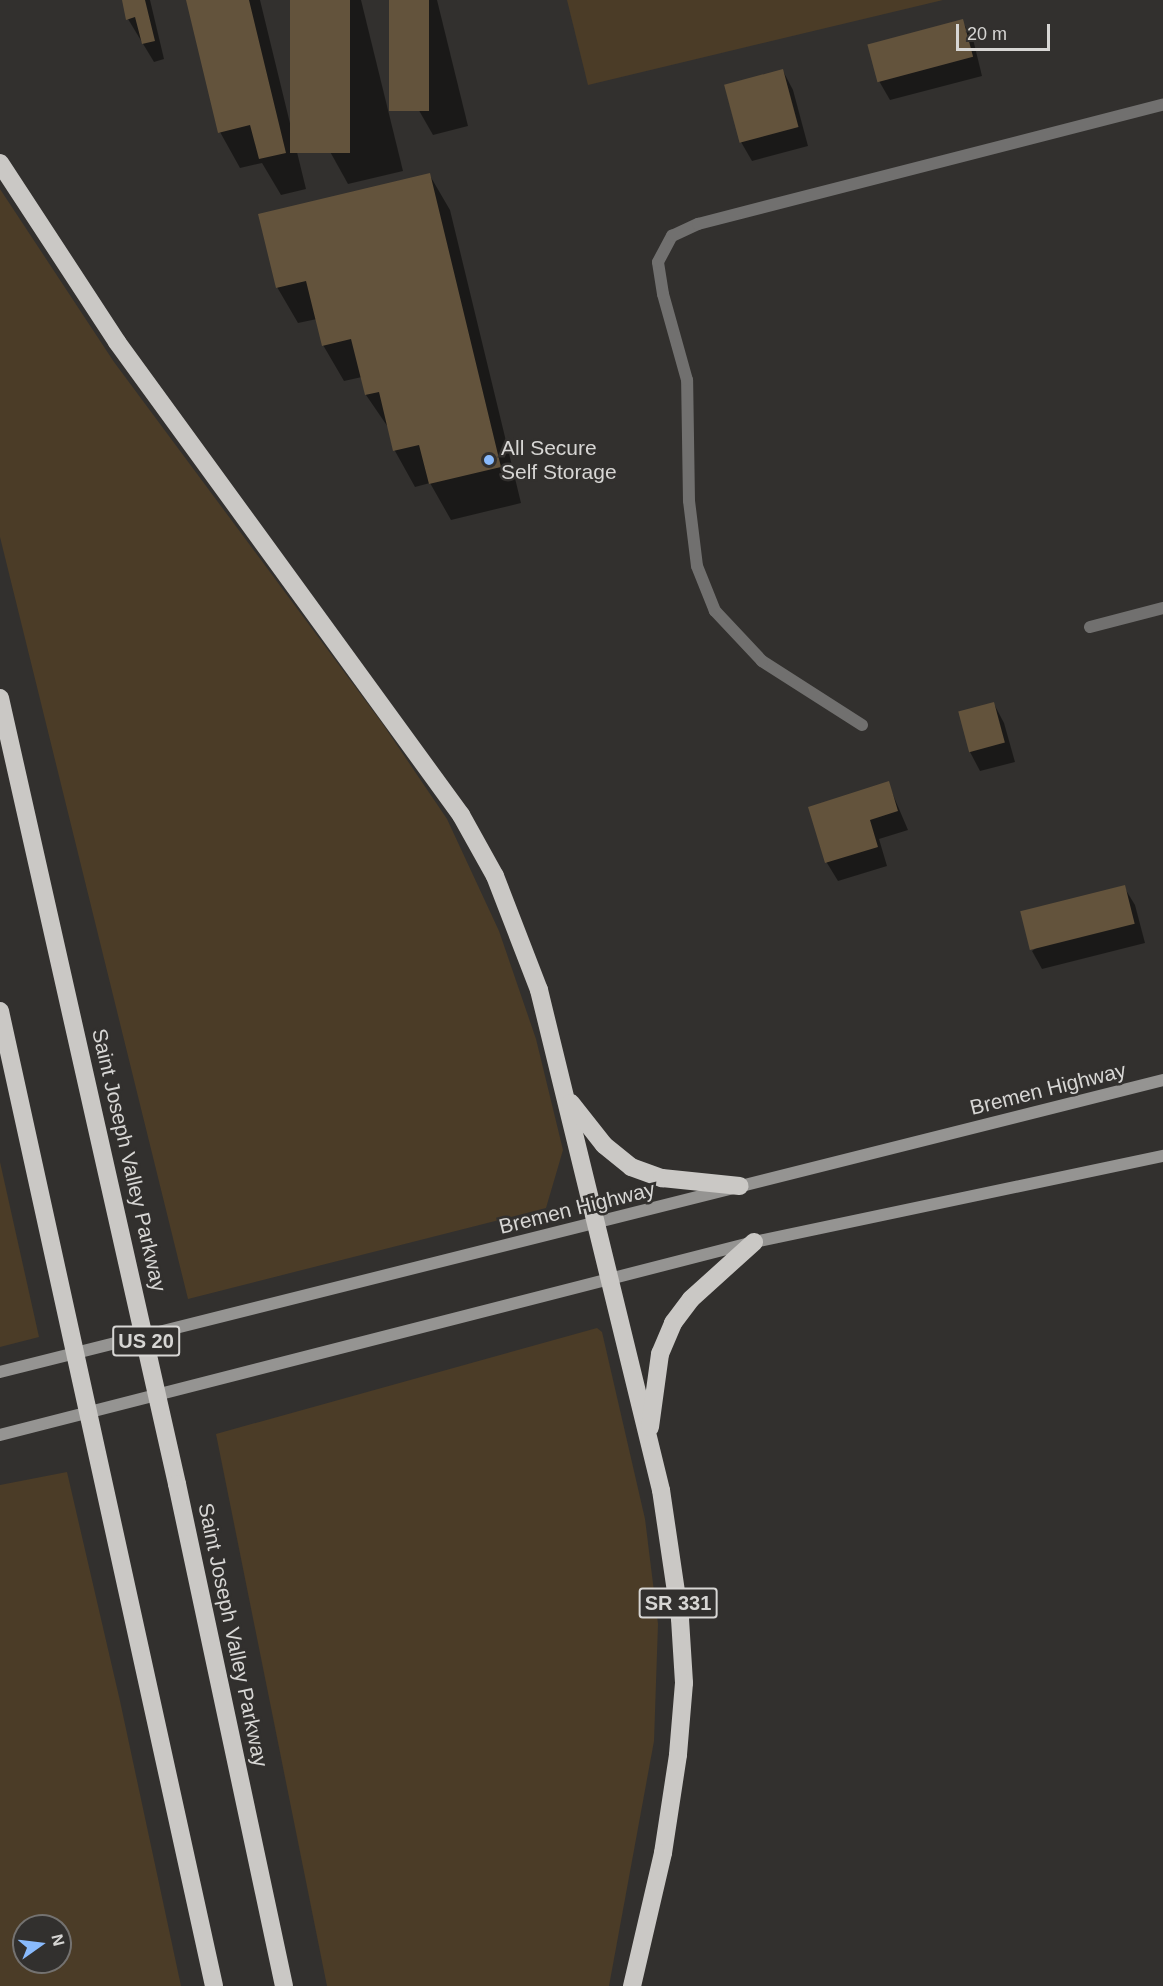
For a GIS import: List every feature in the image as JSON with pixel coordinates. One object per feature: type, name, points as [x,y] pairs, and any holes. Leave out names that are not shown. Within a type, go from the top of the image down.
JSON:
[{"type":"highway","points":[[0,163],[117,342],[461,815],[495,876],[521,938],[542,1001],[597,1224]]},
{"type":"highway","name":"Saint Joseph Valley Parkway","points":[[0,698],[177,1484],[284,1986]]},
{"type":"highway","points":[[0,1011],[214,1986]]},
{"type":"highway","points":[[567,1099],[604,1145],[631,1167],[662,1178],[740,1186]]},
{"type":"highway","name":"SR 331","points":[[597,1224],[649,1438],[673,1554],[684,1683],[678,1755],[663,1853],[632,1986]]},
{"type":"highway","points":[[649,1438],[660,1354],[673,1323],[691,1299],[754,1242]]},
{"type":"main road","name":"Bremen Highway","points":[[0,1372],[241,1310],[597,1224],[1163,1080]]},
{"type":"main road","points":[[0,1435],[754,1242],[1163,1156]]},
{"type":"street","points":[[862,725],[762,661],[715,611],[697,566],[689,501],[687,380],[663,294],[658,262],[672,236],[698,224],[1163,105]]},
{"type":"street","points":[[1090,627],[1163,608]]},
{"type":"shaded area","points":[[567,0],[943,0],[588,85]]},
{"type":"shaded area","points":[[0,189],[114,362],[382,723],[447,819],[499,931],[536,1039],[563,1150],[546,1208],[188,1299],[0,537]]},
{"type":"shaded area","points":[[0,1162],[39,1337],[0,1347]]},
{"type":"shaded area","points":[[597,1328],[602,1332],[645,1519],[658,1624],[654,1741],[609,1986],[327,1986],[216,1434]]},
{"type":"shaded area","points":[[67,1472],[120,1701],[181,1986],[0,1986],[0,1485]]},
{"type":"building","points":[[122,0],[145,0],[155,41],[142,44],[135,17],[126,20]]},
{"type":"building","points":[[186,0],[249,0],[286,153],[259,159],[250,125],[218,133]]},
{"type":"building","points":[[290,0],[350,0],[350,153],[290,153]]},
{"type":"building","points":[[389,0],[429,0],[429,111],[389,111]]},
{"type":"building","points":[[963,19],[973,57],[877,82],[867,45]]},
{"type":"building","points":[[783,69],[799,127],[740,143],[724,85]]},
{"type":"building","points":[[430,173],[501,467],[429,484],[419,445],[393,451],[379,392],[365,395],[351,339],[322,346],[306,281],[276,288],[258,214]]},
{"type":"building","points":[[994,702],[1005,743],[969,752],[958,712]]},
{"type":"building","points":[[889,781],[898,811],[870,820],[878,847],[825,863],[808,807]]},
{"type":"building","points":[[1125,885],[1135,924],[1030,950],[1020,911]]},
{"type":"place","name":"All Secure Self Storage","points":[[489,460]]}]
